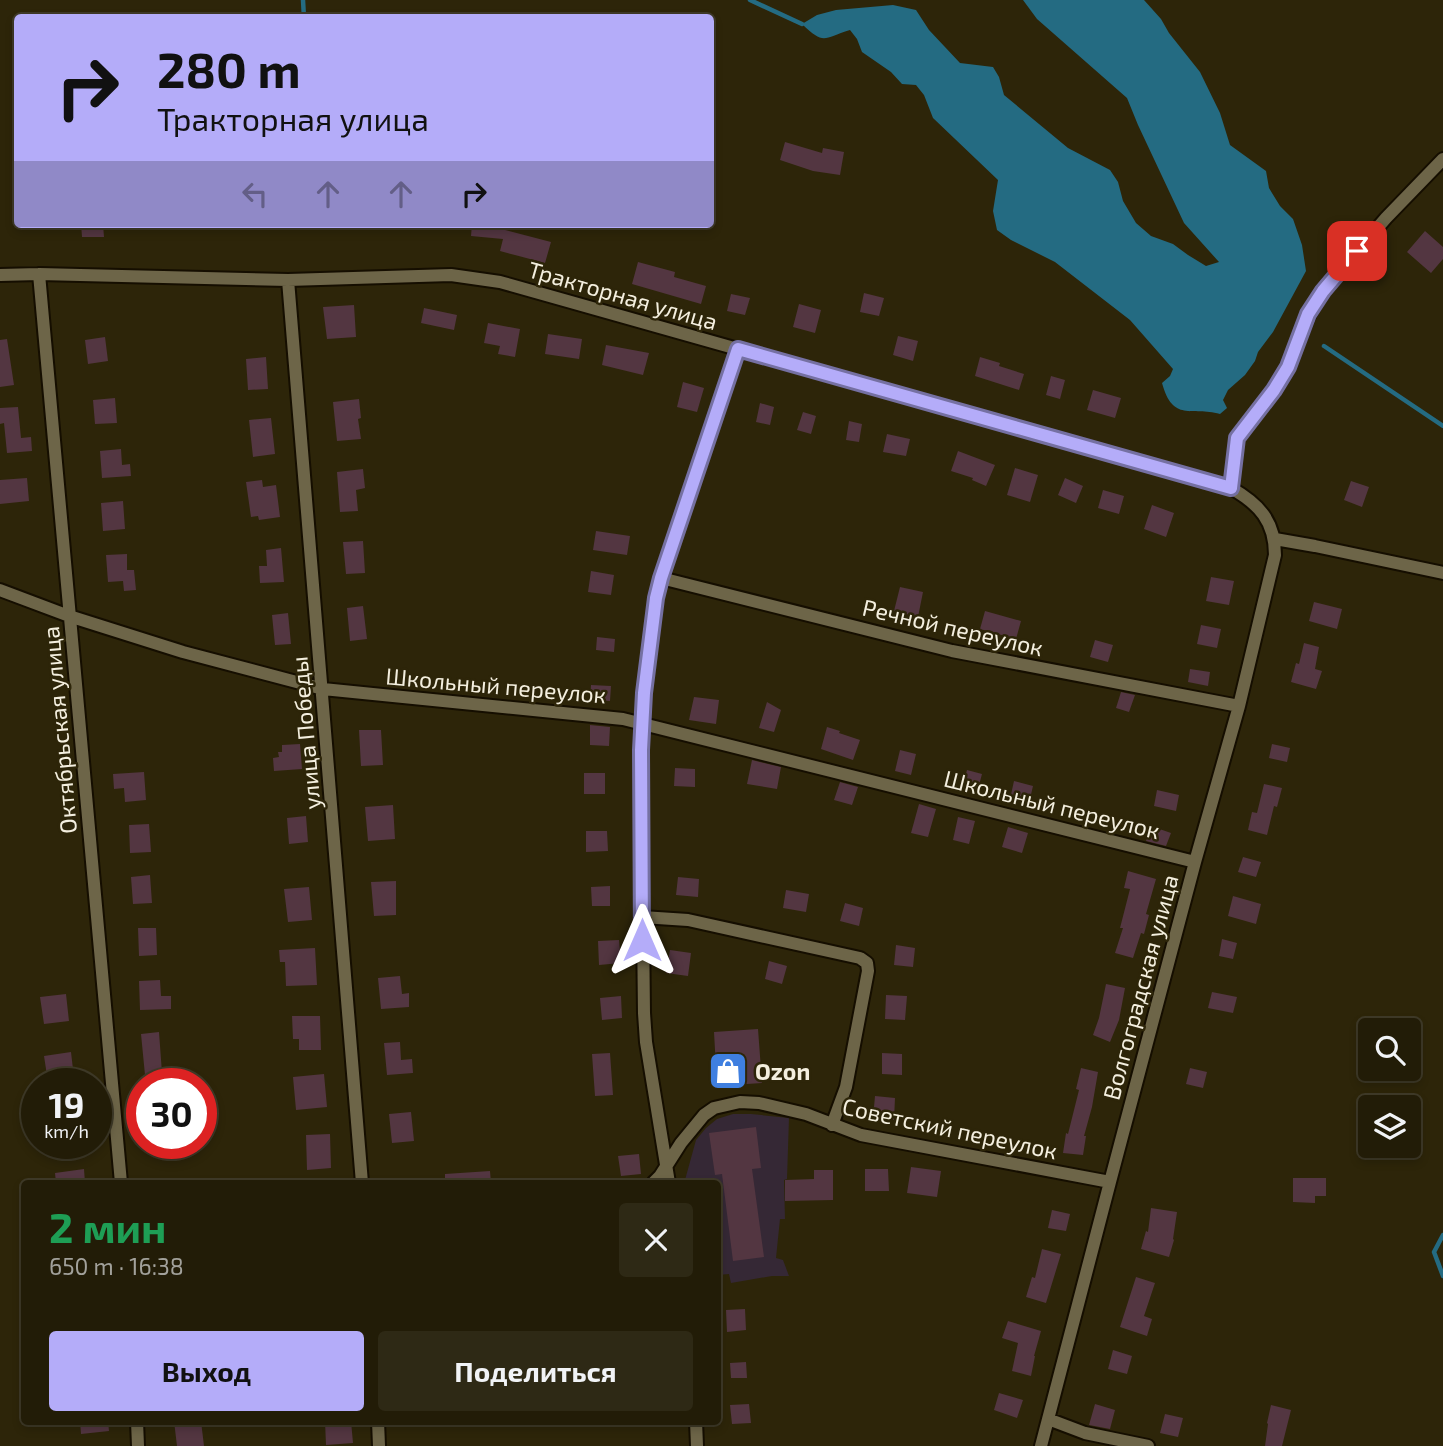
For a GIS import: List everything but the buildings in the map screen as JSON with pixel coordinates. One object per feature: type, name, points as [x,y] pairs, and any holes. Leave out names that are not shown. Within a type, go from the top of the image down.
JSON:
[{"type":"street","points":[[1231,488],[1237,438],[1288,367],[1308,314],[1323,291],[1386,218],[1443,159]]},
{"type":"street","name":"Октябрьская улица","points":[[39,274],[121,1180]]},
{"type":"street","name":"Тракторная улица","points":[[0,275],[288,280],[451,275],[500,282],[1231,488],[1256,505],[1275,539]]},
{"type":"street","name":"улица Победы","points":[[288,280],[362,1180]]},
{"type":"street","points":[[670,1180],[646,1042],[643,986],[641,750],[645,679],[661,578],[738,349]]},
{"type":"street","points":[[1275,539],[1443,573]]},
{"type":"street","name":"Волгоградская улица","points":[[1041,1446],[1195,862],[1239,706],[1275,555],[1275,539]]},
{"type":"street","name":"Речной переулок","points":[[661,578],[952,651],[1239,706]]},
{"type":"street","name":"Школьный переулок","points":[[0,590],[69,616],[183,652],[323,690],[607,716],[1195,862]]},
{"type":"street","points":[[642,917],[688,920],[864,960],[869,971],[845,1087],[832,1125]]},
{"type":"street","name":"Советский переулок","points":[[656,1180],[704,1115],[714,1108],[740,1102],[759,1103],[806,1114],[861,1135],[1110,1182]]},
{"type":"street","points":[[1048,1419],[1085,1433],[1148,1446]]},
{"type":"street","points":[[137,1425],[138,1446]]},
{"type":"street","points":[[378,1425],[379,1446]]},
{"type":"street","points":[[696,1425],[697,1446]]},
{"type":"shaded area","points":[[733,1114],[789,1118],[787,1179],[784,1180],[785,1219],[780,1219],[776,1258],[783,1260],[789,1276],[731,1283],[729,1274],[721,1275],[721,1180],[685,1180],[696,1140],[717,1119]]},
{"type":"water","points":[[1023,0],[1144,0],[1200,72],[1220,113],[1230,145],[1266,171],[1269,188],[1280,206],[1293,219],[1302,245],[1306,271],[1255,361],[1245,375],[1228,390],[1223,400],[1227,408],[1220,414],[1184,410],[1172,404],[1162,383],[1173,369],[1130,320],[1055,262],[997,230],[993,211],[998,180],[933,118],[924,95],[916,85],[902,84],[891,72],[862,52],[850,30],[820,38],[802,24],[817,15],[836,10],[893,5],[916,10],[929,30],[960,63],[993,67],[1004,95],[1068,148],[1110,170],[1136,223],[1151,236],[1173,244],[1206,266],[1219,262],[1184,223],[1127,98],[1037,19]]},
{"type":"waterway","points":[[303,0],[304,14]]},
{"type":"waterway","points":[[750,0],[802,24]]},
{"type":"waterway","points":[[1324,346],[1443,426]]},
{"type":"waterway","points":[[1443,1235],[1434,1252],[1443,1276]]},
{"type":"place","name":"Ozon","points":[[728,1071]]},
{"type":"route","points":[[642,940],[641,750],[644,693],[656,598],[738,349],[1231,488],[1237,438],[1288,367],[1308,314],[1323,291],[1357,251]]}]
